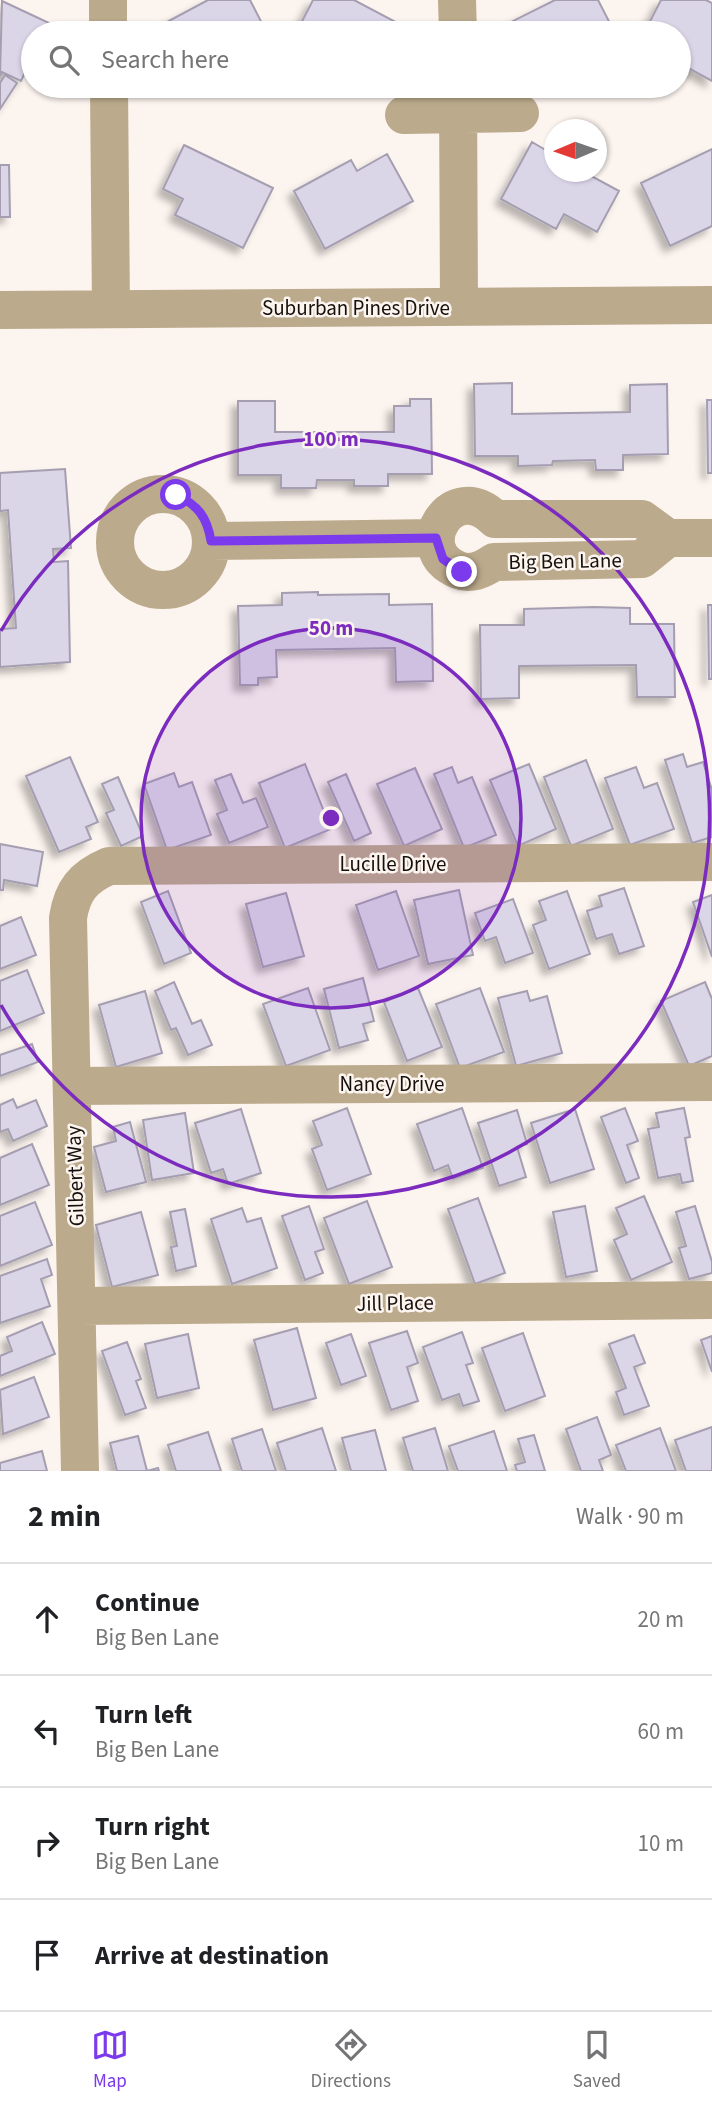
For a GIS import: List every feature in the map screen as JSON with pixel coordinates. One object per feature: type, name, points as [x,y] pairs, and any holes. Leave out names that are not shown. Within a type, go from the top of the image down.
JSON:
[{"type":"street","points":[[108,0],[108,21]]},
{"type":"street","points":[[457,0],[458,21]]},
{"type":"street","points":[[109,98],[111,309]]},
{"type":"street","points":[[404,115],[458,100],[520,113]]},
{"type":"street","points":[[458,100],[459,307]]},
{"type":"street","name":"Suburban Pines Drive","points":[[0,310],[712,305]]},
{"type":"street","name":"Big Ben Lane","points":[[470,506],[480,508],[495,519],[642,519],[668,538],[642,559],[494,562],[473,572],[462,572],[443,559],[436,538],[437,528],[449,512],[470,506]]},
{"type":"street","points":[[211,541],[436,538]]},
{"type":"street","points":[[668,538],[712,538]]},
{"type":"street","name":"Lucille Drive","points":[[79,884],[93,873],[109,866],[712,862]]},
{"type":"street","name":"Gilbert Way","points":[[79,884],[71,900],[68,918],[79,1306],[80,1471]]},
{"type":"street","name":"Nancy Drive","points":[[73,1086],[712,1082]]},
{"type":"street","name":"Jill Place","points":[[79,1306],[712,1300]]},
{"type":"building","points":[[208,0],[250,0],[261,21],[169,21]]},
{"type":"building","points":[[313,0],[354,0],[394,21],[302,21]]},
{"type":"building","points":[[555,0],[598,0],[609,21],[513,21]]},
{"type":"building","points":[[661,0],[706,0],[712,3],[712,81],[691,70],[691,21],[650,21]]},
{"type":"building","points":[[2,1],[45,21],[21,21],[21,81],[2,72],[0,76]]},
{"type":"building","points":[[5,75],[17,83],[0,109],[0,83]]},
{"type":"building","points":[[532,142],[544,149],[544,182],[602,182],[619,191],[597,232],[564,214],[556,229],[501,199]]},
{"type":"building","points":[[184,145],[273,188],[243,248],[175,215],[183,199],[163,189]]},
{"type":"building","points":[[712,149],[712,226],[670,246],[641,183]]},
{"type":"building","points":[[387,154],[413,201],[325,249],[294,191],[351,160],[357,171]]},
{"type":"building","points":[[0,165],[9,165],[10,217],[0,217]]},
{"type":"building","points":[[512,383],[512,414],[630,412],[630,385],[667,384],[668,454],[623,455],[623,470],[596,470],[595,460],[553,461],[552,465],[518,466],[518,456],[475,456],[474,384]]},
{"type":"building","points":[[410,399],[431,399],[432,474],[388,474],[388,486],[354,486],[354,480],[317,480],[316,488],[281,488],[281,475],[238,475],[238,401],[275,401],[275,432],[394,432],[394,406],[410,406]]},
{"type":"building","points":[[707,400],[712,400],[712,473],[708,473]]},
{"type":"building","points":[[65,469],[71,548],[53,549],[54,562],[68,561],[70,662],[0,667],[0,629],[16,628],[8,510],[0,511],[0,473]]},
{"type":"building","points":[[318,592],[318,595],[389,594],[389,605],[432,604],[433,681],[396,682],[395,648],[276,650],[277,677],[258,678],[258,685],[240,685],[238,606],[282,605],[282,593]]},
{"type":"building","points":[[708,605],[712,605],[712,679],[709,679]]},
{"type":"building","points":[[630,608],[630,624],[674,624],[675,697],[637,697],[636,665],[519,666],[519,698],[481,699],[480,625],[524,625],[524,609]]},
{"type":"building","points":[[683,754],[687,767],[703,762],[712,790],[712,837],[692,843],[665,760]]},
{"type":"building","points":[[70,757],[98,822],[86,827],[91,839],[59,852],[26,776]]},
{"type":"building","points":[[586,760],[613,829],[571,846],[544,777]]},
{"type":"building","points":[[305,764],[331,829],[285,848],[259,783]]},
{"type":"building","points":[[529,764],[556,829],[518,846],[490,780]]},
{"type":"building","points":[[452,767],[458,783],[472,777],[496,835],[464,848],[434,774]]},
{"type":"building","points":[[636,767],[644,788],[657,783],[674,829],[630,845],[605,778]]},
{"type":"building","points":[[415,768],[442,829],[404,846],[377,784]]},
{"type":"building","points":[[174,773],[179,787],[192,782],[211,835],[167,850],[144,784]]},
{"type":"building","points":[[231,774],[243,803],[256,798],[268,827],[229,843],[217,814],[227,810],[215,780]]},
{"type":"building","points":[[346,774],[371,833],[354,841],[328,782]]},
{"type":"building","points":[[118,777],[143,836],[121,846],[106,813],[114,810],[102,784]]},
{"type":"building","points":[[0,844],[43,852],[37,886],[4,880],[3,890],[0,890]]},
{"type":"building","points":[[624,888],[644,946],[619,954],[612,934],[596,939],[587,911],[602,906],[599,896]]},
{"type":"building","points":[[459,890],[473,955],[428,964],[414,900]]},
{"type":"building","points":[[168,891],[191,953],[164,964],[141,902]]},
{"type":"building","points":[[396,891],[419,956],[378,970],[356,905]]},
{"type":"building","points":[[567,891],[590,954],[549,969],[533,925],[546,920],[539,901]]},
{"type":"building","points":[[286,893],[304,956],[263,967],[246,904]]},
{"type":"building","points":[[712,895],[712,957],[693,902]]},
{"type":"building","points":[[513,899],[533,953],[505,963],[496,937],[485,941],[475,913]]},
{"type":"building","points":[[21,917],[36,955],[0,969],[0,926]]},
{"type":"building","points":[[27,970],[44,1013],[0,1031],[0,981]]},
{"type":"building","points":[[363,978],[374,1021],[363,1024],[368,1040],[339,1048],[324,989]]},
{"type":"building","points":[[174,982],[192,1024],[201,1020],[212,1045],[188,1055],[176,1028],[171,1030],[155,991]]},
{"type":"building","points":[[705,982],[712,999],[712,1056],[689,1066],[661,1001]]},
{"type":"building","points":[[308,988],[330,1050],[286,1066],[263,1004]]},
{"type":"building","points":[[418,988],[442,1047],[407,1061],[384,1002]]},
{"type":"building","points":[[480,988],[504,1052],[460,1068],[436,1004]]},
{"type":"building","points":[[145,991],[162,1053],[116,1067],[99,1005]]},
{"type":"building","points":[[527,991],[530,1001],[547,996],[562,1053],[516,1066],[498,998]]},
{"type":"building","points":[[32,1044],[38,1062],[0,1076],[0,1055]]},
{"type":"building","points":[[13,1099],[17,1108],[36,1100],[47,1126],[13,1141],[8,1129],[0,1132],[0,1105]]},
{"type":"building","points":[[347,1108],[371,1174],[327,1190],[312,1149],[322,1145],[313,1121]]},
{"type":"building","points":[[462,1108],[483,1168],[453,1179],[448,1165],[434,1171],[417,1124]]},
{"type":"building","points":[[625,1108],[638,1141],[627,1145],[639,1178],[626,1183],[601,1117]]},
{"type":"building","points":[[684,1108],[690,1137],[685,1138],[693,1181],[682,1183],[680,1174],[658,1178],[648,1129],[659,1127],[656,1113]]},
{"type":"building","points":[[241,1109],[261,1173],[228,1184],[223,1169],[211,1173],[195,1123]]},
{"type":"building","points":[[575,1109],[594,1169],[550,1183],[531,1123]]},
{"type":"building","points":[[517,1110],[527,1144],[517,1147],[526,1177],[499,1186],[478,1123]]},
{"type":"building","points":[[185,1113],[194,1173],[152,1180],[143,1120]]},
{"type":"building","points":[[130,1122],[146,1182],[106,1192],[94,1147],[116,1141],[113,1127]]},
{"type":"building","points":[[32,1144],[49,1185],[0,1205],[0,1158]]},
{"type":"building","points":[[644,1196],[672,1262],[631,1280],[614,1240],[627,1234],[616,1208]]},
{"type":"building","points":[[478,1198],[505,1273],[475,1284],[448,1209]]},
{"type":"building","points":[[367,1201],[392,1267],[349,1284],[324,1218]]},
{"type":"building","points":[[35,1202],[52,1245],[0,1266],[0,1216]]},
{"type":"building","points":[[309,1206],[324,1249],[315,1252],[323,1273],[305,1280],[282,1216]]},
{"type":"building","points":[[585,1206],[597,1271],[566,1277],[553,1212]]},
{"type":"building","points":[[695,1206],[712,1262],[712,1273],[689,1279],[679,1248],[686,1246],[676,1212]]},
{"type":"building","points":[[242,1208],[247,1222],[261,1218],[277,1268],[232,1284],[211,1219]]},
{"type":"building","points":[[185,1209],[196,1266],[176,1271],[171,1247],[177,1246],[170,1212]]},
{"type":"building","points":[[141,1212],[158,1275],[112,1287],[96,1225]]},
{"type":"building","points":[[47,1259],[52,1275],[41,1279],[50,1306],[0,1323],[0,1276]]},
{"type":"building","points":[[42,1322],[55,1354],[0,1376],[0,1356],[12,1351],[7,1337]]},
{"type":"building","points":[[297,1328],[316,1398],[273,1410],[254,1340]]},
{"type":"building","points":[[407,1331],[418,1363],[407,1367],[418,1401],[391,1410],[369,1343]]},
{"type":"building","points":[[462,1332],[473,1363],[466,1365],[479,1401],[463,1406],[459,1394],[442,1400],[423,1347]]},
{"type":"building","points":[[523,1333],[545,1396],[505,1411],[482,1348]]},
{"type":"building","points":[[188,1334],[199,1388],[157,1398],[145,1344]]},
{"type":"building","points":[[351,1334],[366,1376],[341,1385],[326,1343]]},
{"type":"building","points":[[634,1335],[645,1363],[634,1367],[649,1406],[624,1415],[616,1392],[626,1388],[609,1344]]},
{"type":"building","points":[[712,1336],[712,1372],[701,1340]]},
{"type":"building","points":[[127,1342],[141,1379],[136,1381],[146,1408],[125,1415],[102,1351]]},
{"type":"building","points":[[34,1377],[49,1417],[3,1434],[0,1390]]},
{"type":"building","points":[[597,1417],[611,1455],[599,1460],[603,1471],[581,1471],[566,1429]]},
{"type":"building","points":[[712,1427],[712,1471],[686,1471],[675,1440]]},
{"type":"building","points":[[322,1428],[336,1471],[286,1471],[277,1443]]},
{"type":"building","points":[[435,1428],[448,1471],[413,1471],[403,1438]]},
{"type":"building","points":[[660,1428],[676,1471],[626,1471],[616,1445]]},
{"type":"building","points":[[262,1429],[276,1471],[242,1471],[232,1439]]},
{"type":"building","points":[[375,1430],[386,1471],[351,1471],[342,1438]]},
{"type":"building","points":[[494,1431],[507,1471],[458,1471],[449,1446]]},
{"type":"building","points":[[208,1432],[221,1471],[176,1471],[168,1445]]},
{"type":"building","points":[[534,1435],[545,1471],[517,1471],[515,1465],[525,1462],[518,1439]]},
{"type":"building","points":[[138,1436],[147,1471],[117,1471],[110,1443]]},
{"type":"building","points":[[42,1451],[47,1471],[0,1471],[0,1463]]},
{"type":"route","points":[[176,495],[202,512],[209,526],[211,541],[436,538],[437,549],[443,559],[462,572]]}]
